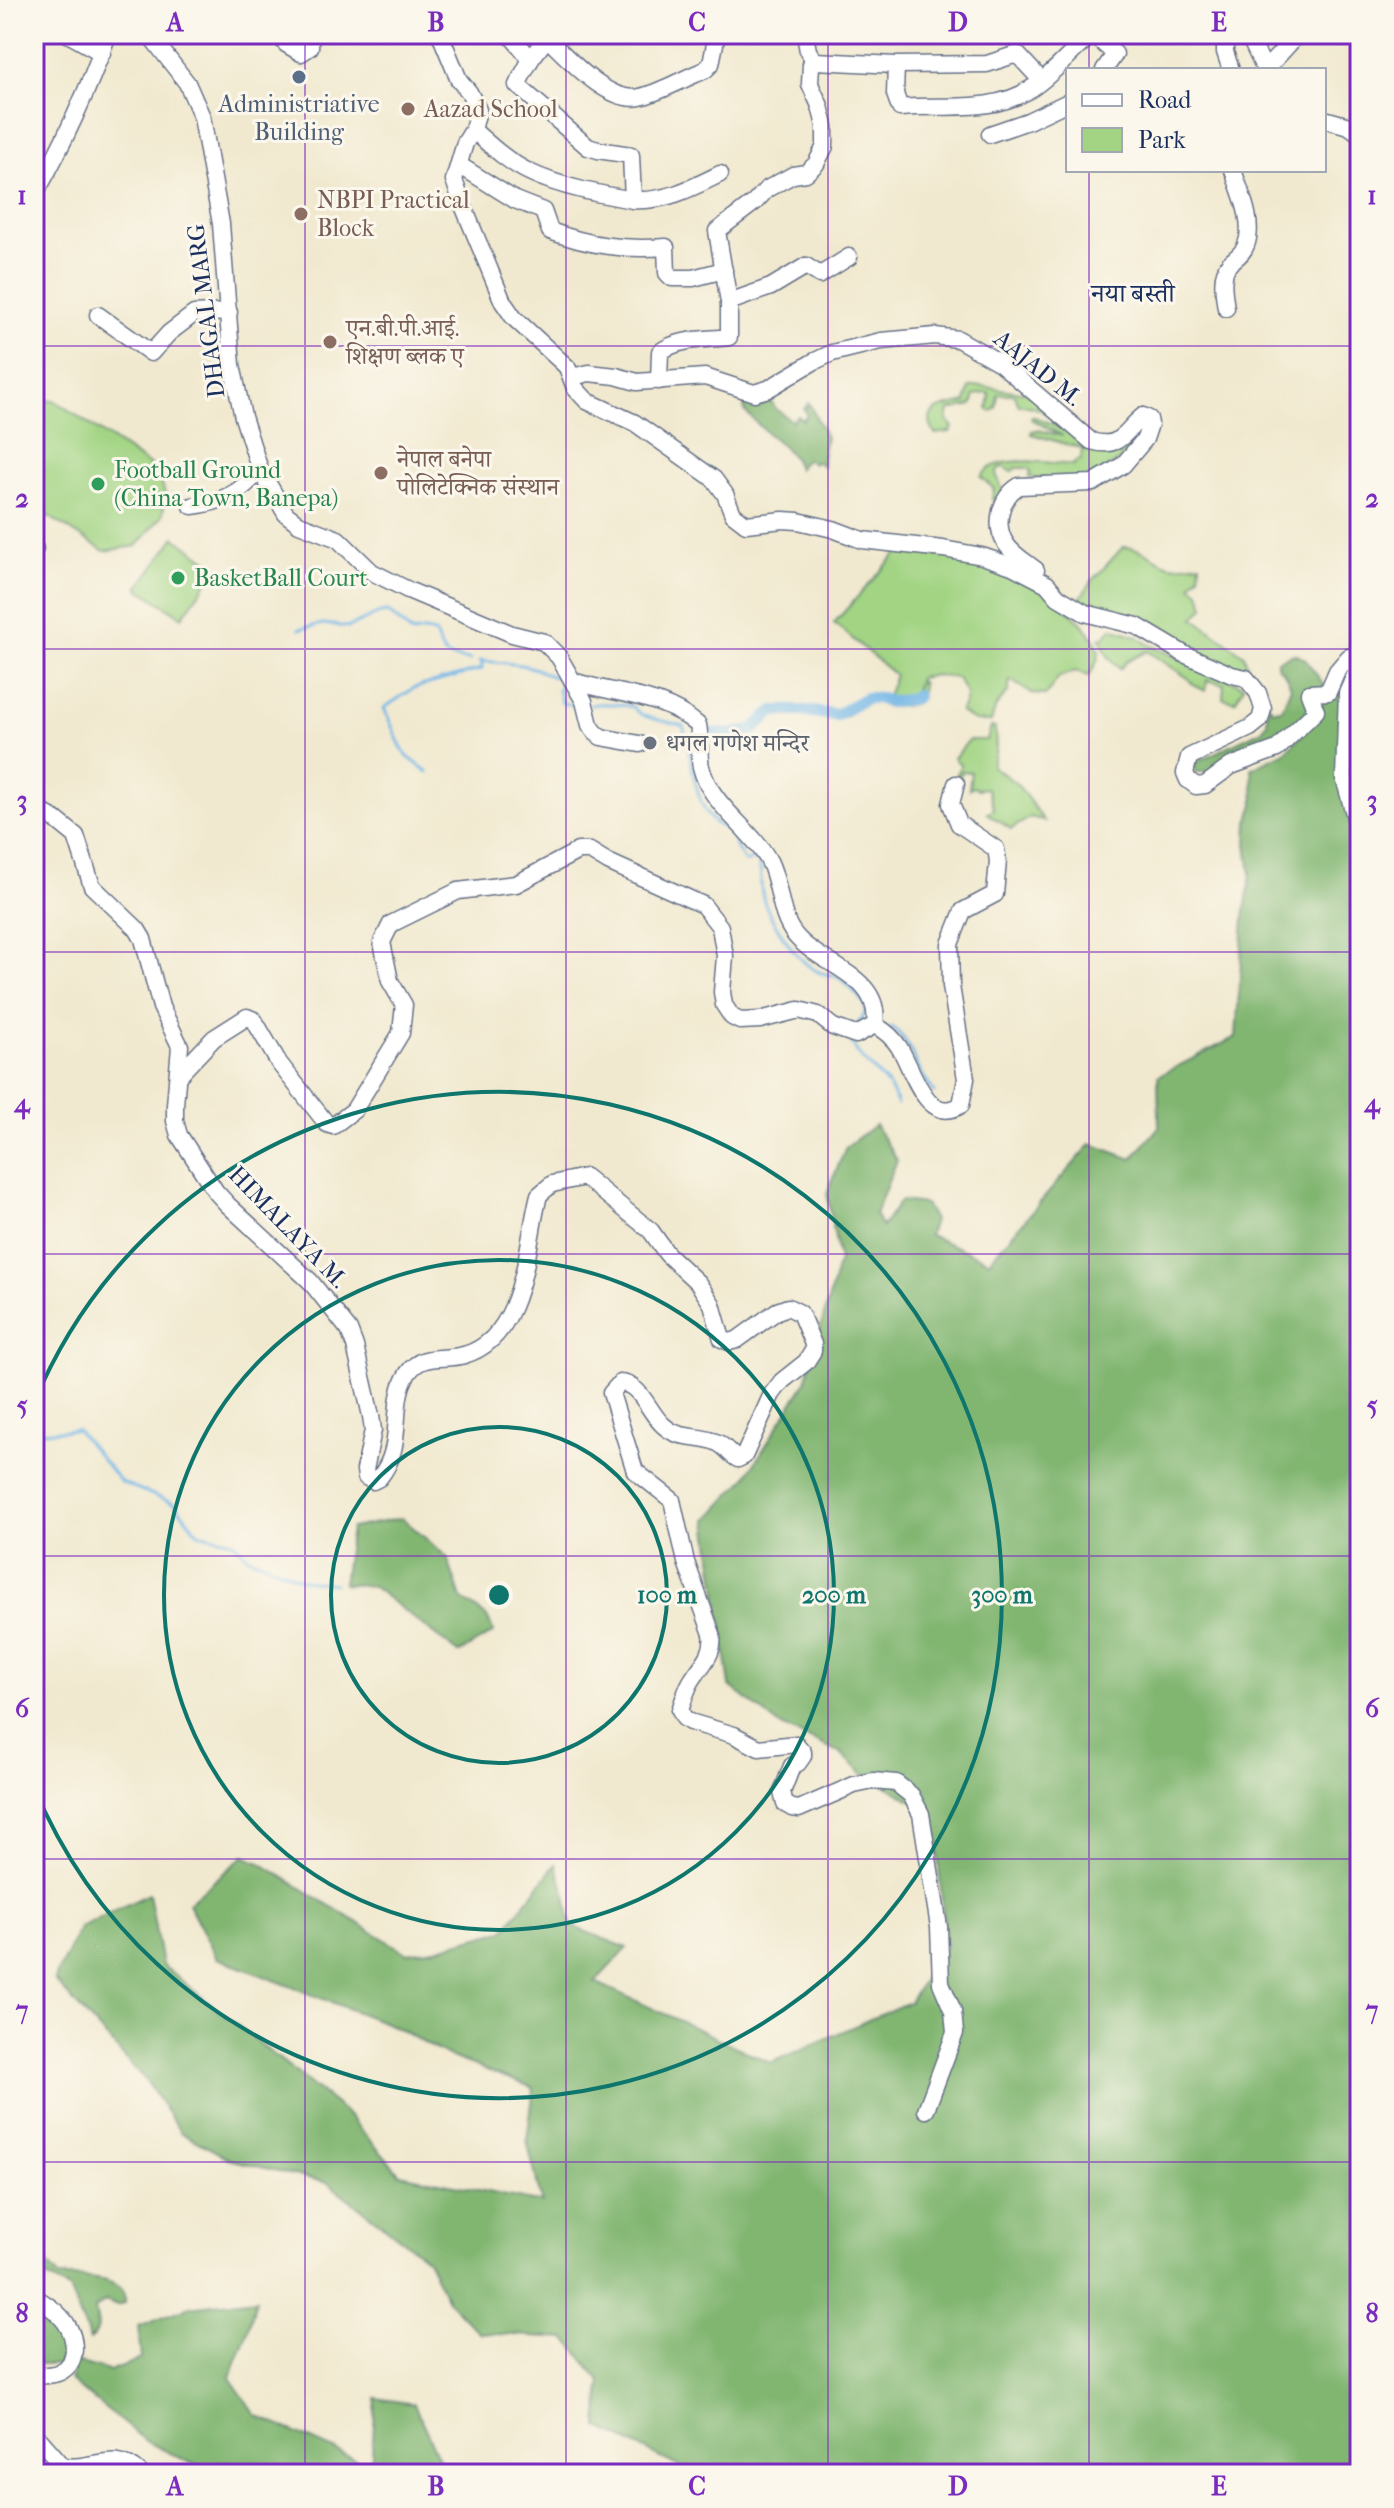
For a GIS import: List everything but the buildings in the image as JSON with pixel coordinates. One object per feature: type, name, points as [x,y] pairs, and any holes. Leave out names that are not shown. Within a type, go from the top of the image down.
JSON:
[{"type":"street","points":[[68,34],[102,53]]},
{"type":"street","points":[[34,196],[60,150],[93,78],[108,34]]},
{"type":"street","name":"DHAGAL MARG","points":[[149,34],[187,83],[202,117],[221,224],[232,365],[243,417],[260,470],[286,514],[299,524],[338,539],[372,572],[408,590],[512,634],[544,642],[559,657],[584,701],[590,725],[601,737],[640,744]]},
{"type":"street","points":[[279,34],[286,44],[301,53],[310,47],[311,34]]},
{"type":"street","points":[[440,34],[459,80],[478,110],[454,180],[503,302],[514,318],[567,367],[575,388],[587,401],[635,423],[714,479],[725,494],[733,514],[746,524],[783,520],[833,529],[862,540],[982,556],[1012,566],[1047,584],[1072,607],[1137,626],[1184,654],[1246,678],[1258,693],[1263,709],[1260,720],[1250,728],[1189,757],[1185,773],[1196,786],[1205,785],[1231,766],[1277,749],[1316,711],[1309,693],[1328,692],[1343,661],[1349,657],[1356,658],[1357,671],[1347,693],[1344,778],[1360,835]]},
{"type":"street","points":[[513,34],[512,37],[531,59]]},
{"type":"street","points":[[633,200],[631,155],[588,147],[517,85],[547,38],[601,87],[628,98],[642,97],[705,70],[711,64],[717,34]]},
{"type":"street","points":[[805,34],[808,51],[815,61]]},
{"type":"street","points":[[1225,34],[1225,52],[1230,68]]},
{"type":"street","points":[[1248,34],[1264,68]]},
{"type":"street","points":[[1267,68],[1298,34]]},
{"type":"street","points":[[896,65],[895,94],[900,108],[971,107],[1012,99],[1034,87],[1093,35],[1115,54],[1105,68]]},
{"type":"street","points":[[659,381],[660,352],[667,347],[729,337],[729,302],[717,231],[767,189],[793,175],[806,173],[816,164],[825,146],[825,126],[810,84],[811,64],[815,61],[896,65],[987,64],[1017,54],[1041,80]]},
{"type":"street","points":[[990,134],[1066,103]]},
{"type":"street","points":[[1326,120],[1349,126],[1360,134]]},
{"type":"street","points":[[473,130],[500,154],[530,172],[633,200],[649,201],[684,191],[720,174]]},
{"type":"street","points":[[459,165],[515,200],[543,211],[550,231],[579,242],[619,249],[666,247],[667,273],[672,278],[693,278],[724,270]]},
{"type":"street","points":[[1226,308],[1225,272],[1244,250],[1249,235],[1244,201],[1234,172]]},
{"type":"street","points":[[729,302],[771,287],[806,266],[820,275],[849,257]]},
{"type":"street","points":[[98,315],[151,353],[169,333],[194,314],[229,312]]},
{"type":"street","name":"AAJAD M.","points":[[567,367],[572,377],[589,373],[637,382],[705,377],[754,393],[768,389],[832,353],[881,341],[935,336],[958,339],[1000,363],[1091,441],[1103,445],[1115,443],[1143,416],[1149,419],[1145,439],[1123,465],[1093,483],[1019,486],[1009,492],[1001,509],[1000,528],[1005,543],[1039,572],[1047,584]]},
{"type":"street","points":[[192,506],[209,504],[246,487],[260,470]]},
{"type":"street","points":[[573,681],[654,700],[682,711],[698,725],[701,768],[715,795],[768,858],[781,905],[794,934],[811,951],[864,986],[877,1010],[875,1025]]},
{"type":"street","points":[[875,1025],[898,1044],[923,1096],[939,1109],[951,1111],[961,1105],[966,1079],[951,986],[950,944],[963,911],[995,894],[998,861],[996,849],[959,824],[951,804],[956,784]]},
{"type":"street","name":"HIMALAYA M.","points":[[34,808],[55,819],[76,836],[92,886],[137,929],[143,939],[161,1007],[180,1046],[175,1121],[186,1147],[228,1205],[310,1281],[349,1330],[373,1430],[366,1477],[373,1481],[379,1478],[392,1456],[405,1375],[421,1360],[465,1355],[479,1348],[492,1338],[508,1317],[518,1294],[539,1195],[552,1184],[585,1177],[651,1231],[667,1254],[707,1294],[722,1339],[729,1342],[737,1340],[785,1308],[800,1313],[813,1340],[813,1351],[772,1394],[748,1450],[738,1459],[718,1443],[685,1437],[665,1428],[628,1383],[620,1383],[611,1393],[635,1471],[672,1500],[686,1562],[704,1606],[713,1645],[706,1663],[687,1691],[680,1710],[684,1718],[734,1735],[759,1748],[796,1744],[801,1748],[803,1756],[792,1766],[782,1792],[785,1804],[792,1808],[808,1806],[854,1785],[873,1781],[896,1783],[911,1795],[921,1814],[939,1927],[941,1983],[953,2011],[955,2033],[926,2110]]},
{"type":"street","points":[[178,1076],[214,1038],[247,1017],[258,1026],[279,1063],[321,1117],[333,1126],[354,1110],[401,1033],[404,1005],[390,981],[382,942],[391,924],[458,891],[516,884],[578,851],[590,851],[703,905],[720,927],[725,956],[722,992],[724,1005],[732,1017],[740,1021],[760,1020],[799,1010],[818,1015],[833,1027],[856,1035],[875,1025]]},
{"type":"street","points":[[34,2297],[62,2318],[74,2338],[74,2355],[68,2366],[57,2374],[34,2376]]},
{"type":"street","points":[[34,2433],[63,2466],[78,2468],[115,2460],[126,2463],[141,2474]]},
{"type":"green space","points":[[970,387],[1025,391],[1098,446],[1146,422],[1132,451],[1090,481],[1029,478],[1031,472],[1028,468],[1016,468],[1012,472],[1003,467],[996,474],[1003,491],[999,500],[992,499],[994,489],[981,477],[988,469],[998,464],[1024,461],[1074,465],[1076,460],[1081,460],[1082,448],[1031,434],[1038,430],[1063,436],[1031,419],[1032,416],[1065,429],[1038,409],[1019,405],[1013,394],[998,394],[996,408],[991,412],[988,409],[990,394],[975,395],[972,405],[949,410],[947,420],[953,427],[950,432],[935,434],[930,418],[933,413],[966,402]]},
{"type":"green space","points":[[767,394],[775,408],[792,421],[798,416],[803,420],[807,414],[804,409],[809,403],[826,437],[823,466],[806,459],[798,469],[789,452],[745,412],[747,401]]},
{"type":"green space","name":"Football Ground (China Town, Banepa)","points":[[54,400],[158,471],[166,497],[162,516],[137,546],[104,551],[34,507],[34,403]]},
{"type":"green space","name":"BasketBall Court","points":[[175,537],[217,568],[182,617],[138,588]]},
{"type":"green space","points":[[1123,547],[1141,551],[1170,565],[1200,563],[1199,575],[1191,585],[1200,592],[1205,606],[1194,618],[1244,655],[1249,671],[1077,603],[1091,582]]},
{"type":"green space","points":[[900,550],[978,562],[1004,569],[1029,581],[1075,617],[1096,643],[1099,657],[1089,676],[1076,671],[1059,677],[1046,695],[1033,694],[1010,680],[1008,692],[996,706],[991,722],[975,721],[960,712],[966,695],[957,678],[935,675],[919,678],[915,690],[919,681],[922,683],[921,699],[911,705],[888,707],[875,701],[849,710],[847,716],[841,717],[838,712],[855,701],[887,696],[895,675],[834,623]]},
{"type":"green space","points":[[1112,628],[1244,686],[1235,701],[1223,698],[1224,684],[1207,680],[1206,691],[1147,651],[1126,662],[1120,669],[1108,656],[1100,638]]},
{"type":"green space","points":[[1294,654],[1305,659],[1325,686],[1323,693],[1275,747],[1213,772],[1195,772],[1194,764],[1200,760],[1262,730],[1267,723],[1268,704],[1273,710],[1282,709],[1291,687],[1277,666],[1277,660]]},
{"type":"green space","points":[[1349,671],[1350,721],[1360,718],[1360,2474],[694,2474],[598,2427],[601,2382],[566,2338],[479,2333],[447,2300],[427,2259],[328,2183],[232,2160],[181,2133],[147,2082],[54,1980],[80,1927],[149,1894],[162,1965],[344,2111],[400,2174],[542,2203],[527,2140],[534,2088],[446,2055],[393,2026],[217,1958],[188,1903],[244,1856],[407,1953],[435,1949],[504,1930],[556,1864],[567,1899],[571,1926],[627,1948],[595,1982],[771,2063],[909,2002],[946,1945],[934,1813],[862,1773],[841,1753],[779,1725],[730,1686],[707,1520],[745,1479],[806,1381],[839,1261],[827,1193],[846,1147],[875,1125],[897,1160],[875,1214],[882,1227],[900,1201],[925,1204],[934,1220],[929,1235],[989,1261],[1091,1144],[1132,1159],[1159,1127],[1158,1076],[1236,1037],[1244,917],[1251,874],[1247,843],[1248,822],[1254,804],[1252,768],[1285,752],[1305,732],[1343,672]]},
{"type":"green space","points":[[991,727],[995,728],[996,749],[992,766],[1017,784],[1044,821],[1031,817],[1011,829],[987,813],[994,809],[987,788],[969,789],[971,772],[962,771],[957,785],[955,779],[961,765],[954,758],[969,740],[987,740]]},
{"type":"green space","points":[[402,1518],[447,1557],[461,1598],[487,1617],[494,1632],[459,1653],[372,1586],[343,1584],[351,1528]]},
{"type":"green space","points":[[34,2218],[38,2230],[37,2252],[59,2277],[110,2282],[124,2294],[125,2303],[117,2306],[105,2301],[95,2309],[97,2330],[90,2340],[69,2289],[34,2271]]},
{"type":"green space","points":[[256,2299],[248,2331],[230,2378],[256,2415],[371,2467],[376,2398],[414,2404],[446,2474],[225,2474],[191,2463],[147,2442],[70,2381],[76,2362],[109,2371],[141,2359],[138,2326],[189,2307]]},
{"type":"green space","points":[[34,2308],[50,2315],[60,2330],[63,2348],[57,2365],[34,2365]]},
{"type":"waterway","points":[[299,629],[323,624],[349,627],[388,612],[412,633],[435,633],[442,651],[449,657],[470,660]]},
{"type":"waterway","points":[[480,661],[520,665],[557,677],[561,682],[558,690],[562,703],[581,706]]},
{"type":"waterway","points":[[428,772],[408,757],[401,747],[384,708],[414,688],[482,669],[482,661]]},
{"type":"waterway","points":[[708,734],[752,730],[774,711],[837,715],[866,698],[890,702],[914,699],[917,695]]},
{"type":"waterway","points":[[591,705],[633,707],[649,718],[683,726],[696,787],[709,816],[718,825],[731,829],[736,847],[745,862],[754,859],[759,862],[765,902],[790,947],[815,970],[843,981],[865,1005],[865,1014],[855,1027]]},
{"type":"waterway","points":[[707,745],[708,734]]},
{"type":"waterway","points":[[891,1027],[907,1044],[934,1093]]},
{"type":"waterway","points":[[852,1043],[889,1087],[897,1105]]},
{"type":"waterway","points":[[34,1432],[77,1430],[121,1482],[175,1504],[198,1533],[233,1541],[247,1556],[304,1580],[335,1584]]},
{"type":"place","name":"Administriative Building","points":[[299,77]]},
{"type":"place","name":"Aazad School","points":[[408,109]]},
{"type":"place","name":"NBPI Practical Block","points":[[301,214]]},
{"type":"place","name":"एन.बी.पी.आई. शिक्षण ब्लक ए","points":[[330,342]]},
{"type":"place","name":"नेपाल बनेपा पोलिटेक्निक संस्थान","points":[[381,473]]},
{"type":"place","name":"Football Ground (China Town, Banepa)","points":[[98,484]]},
{"type":"place","name":"BasketBall Court","points":[[178,578]]},
{"type":"place","name":"धगल गणेश मन्दिर","points":[[650,743]]},
{"type":"district","name":"नया बस्ती","points":[[1133,293]]}]
